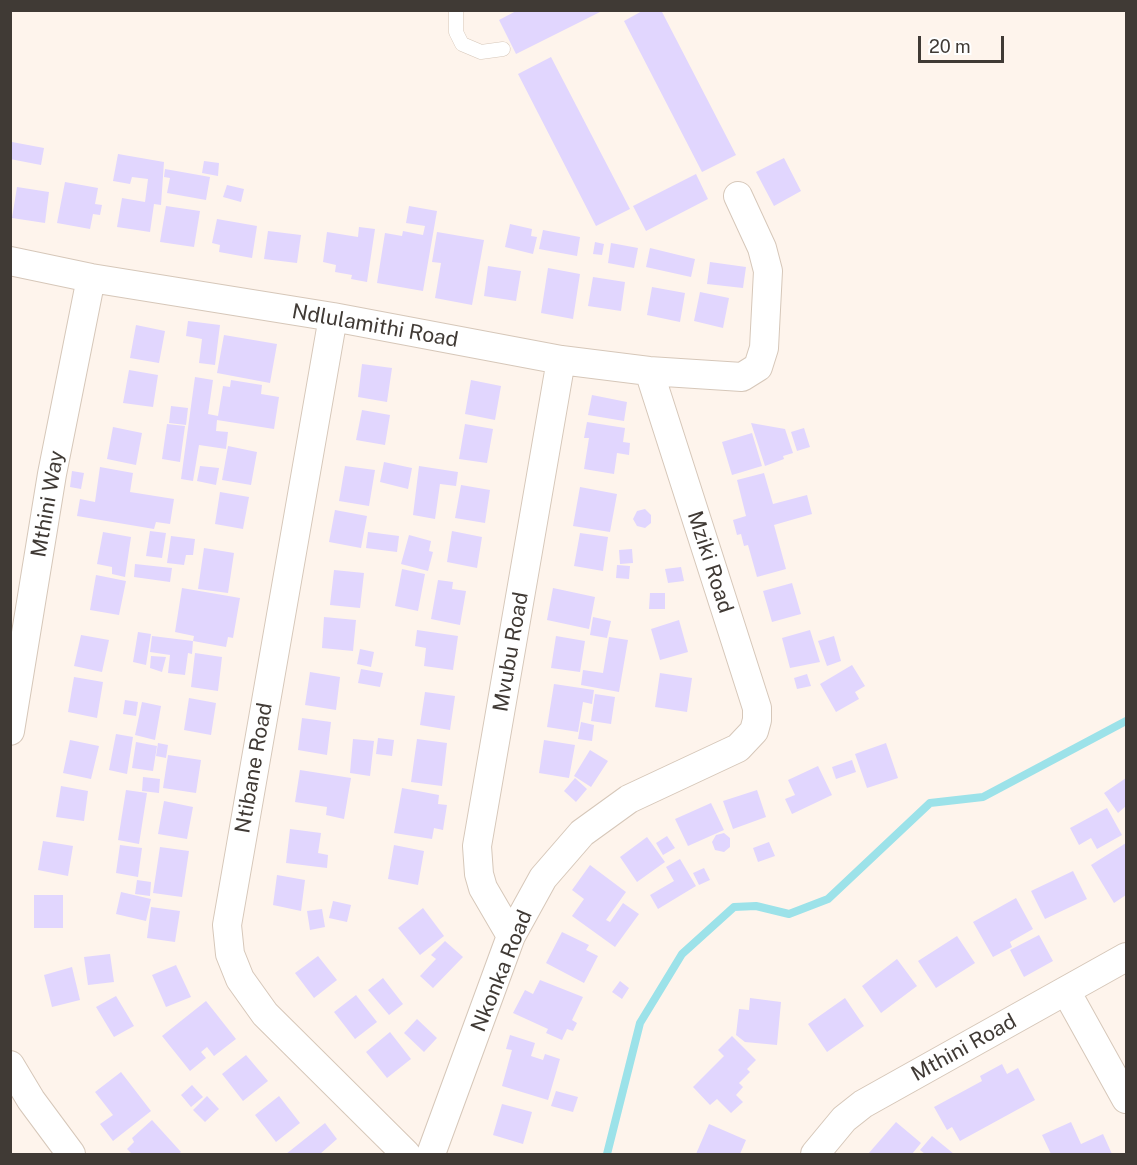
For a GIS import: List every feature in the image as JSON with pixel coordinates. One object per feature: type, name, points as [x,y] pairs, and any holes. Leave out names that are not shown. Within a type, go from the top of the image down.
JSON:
[{"type":"street","name":"Ndlulamithi Road","points":[[10,261],[91,278],[333,317],[561,360],[649,371],[742,377],[758,367],[764,348],[768,271],[762,248],[738,196]]},
{"type":"street","name":"Mthini Way","points":[[10,731],[52,474],[91,278]]},
{"type":"street","name":"Ntibane Road","points":[[333,317],[227,925],[230,954],[240,979],[265,1014],[406,1155]]},
{"type":"street","name":"Mvubu Road","points":[[511,936],[483,888],[479,874],[477,846],[561,360]]},
{"type":"street","name":"Mziki Road","points":[[649,371],[757,708],[754,731],[738,748]]},
{"type":"street","name":"Nkonka Road","points":[[431,1155],[511,936],[543,878],[561,854],[582,833],[629,799],[738,748]]},
{"type":"street","name":"Mthini Road","points":[[815,1155],[844,1119],[863,1104],[1126,957]]},
{"type":"street","points":[[1066,991],[1126,1099]]},
{"type":"street","points":[[10,1065],[31,1100],[71,1155]]},
{"type":"lane","points":[[456,10],[456,32],[462,44],[481,52],[503,49]]},
{"type":"building","points":[[518,10],[604,10],[516,54],[499,20]]},
{"type":"building","points":[[644,10],[661,10],[736,155],[702,172],[624,21]]},
{"type":"building","points":[[551,57],[630,209],[596,226],[518,74]]},
{"type":"building","points":[[12,142],[44,148],[41,165],[10,159]]},
{"type":"building","points":[[118,154],[164,162],[161,205],[154,204],[150,232],[117,227],[122,198],[145,202],[148,179],[132,177],[130,184],[113,181]]},
{"type":"building","points":[[784,158],[801,191],[774,206],[756,172]]},
{"type":"building","points":[[204,161],[219,163],[218,176],[202,173]]},
{"type":"building","points":[[165,169],[210,177],[206,200],[167,193],[170,178],[164,177]]},
{"type":"building","points":[[696,174],[708,199],[646,231],[633,206]]},
{"type":"building","points":[[65,182],[98,188],[95,204],[102,205],[100,215],[93,214],[90,229],[57,223]]},
{"type":"building","points":[[227,185],[244,189],[241,202],[223,197]]},
{"type":"building","points":[[17,187],[49,192],[45,223],[12,218]]},
{"type":"building","points":[[166,206],[200,211],[194,247],[160,242]]},
{"type":"building","points":[[409,206],[437,211],[423,291],[377,283],[385,233],[402,236],[403,231],[423,235],[425,226],[406,223]]},
{"type":"building","points":[[217,219],[257,226],[252,258],[219,252],[220,245],[212,243]]},
{"type":"building","points":[[510,224],[532,229],[531,236],[537,237],[533,254],[505,247]]},
{"type":"building","points":[[359,227],[375,229],[367,282],[351,279],[352,275],[335,272],[336,265],[323,262],[327,232],[358,237]]},
{"type":"building","points":[[543,230],[580,237],[577,256],[539,249]]},
{"type":"building","points":[[268,231],[301,235],[297,263],[264,259]]},
{"type":"building","points":[[437,232],[484,240],[472,305],[435,298],[441,263],[432,262]]},
{"type":"building","points":[[595,242],[604,244],[602,255],[593,254]]},
{"type":"building","points":[[611,243],[638,248],[634,268],[608,263]]},
{"type":"building","points":[[650,248],[695,259],[691,277],[646,267]]},
{"type":"building","points":[[710,262],[746,267],[743,288],[707,284]]},
{"type":"building","points":[[488,266],[521,271],[516,301],[484,296]]},
{"type":"building","points":[[548,268],[580,274],[573,319],[541,313]]},
{"type":"building","points":[[593,277],[625,282],[621,311],[588,306]]},
{"type":"building","points":[[652,287],[685,293],[680,322],[647,315]]},
{"type":"building","points":[[700,292],[729,298],[723,328],[694,321]]},
{"type":"building","points":[[188,321],[220,325],[215,365],[199,363],[202,339],[186,336]]},
{"type":"building","points":[[136,325],[165,331],[159,363],[130,358]]},
{"type":"building","points":[[224,335],[277,344],[270,383],[217,373]]},
{"type":"building","points":[[362,364],[392,368],[387,402],[358,397]]},
{"type":"building","points":[[129,370],[158,375],[153,407],[123,403]]},
{"type":"building","points":[[195,377],[213,380],[208,414],[218,416],[223,386],[230,387],[231,380],[262,385],[261,394],[279,397],[274,429],[217,420],[216,431],[228,432],[226,449],[199,445],[193,481],[181,479]]},
{"type":"building","points":[[471,380],[501,386],[495,420],[465,414]]},
{"type":"building","points":[[592,395],[627,402],[624,421],[588,415]]},
{"type":"building","points":[[171,406],[188,408],[186,425],[169,423]]},
{"type":"building","points":[[362,410],[390,415],[385,445],[356,440]]},
{"type":"building","points":[[587,422],[625,428],[623,442],[630,443],[629,455],[617,453],[614,474],[584,469],[589,438],[584,438]]},
{"type":"building","points":[[751,423],[785,429],[793,453],[765,466]]},
{"type":"building","points":[[167,424],[185,426],[180,462],[162,459]]},
{"type":"building","points":[[465,424],[493,429],[487,463],[459,459]]},
{"type":"building","points":[[113,427],[142,433],[136,465],[107,459]]},
{"type":"building","points":[[804,428],[810,447],[797,451],[791,432]]},
{"type":"building","points":[[752,433],[762,466],[732,475],[722,442]]},
{"type":"building","points":[[228,446],[257,452],[251,485],[222,480]]},
{"type":"building","points":[[384,462],[412,468],[408,489],[380,482]]},
{"type":"building","points":[[200,466],[219,468],[216,485],[197,481]]},
{"type":"building","points":[[345,466],[375,470],[369,506],[339,501]]},
{"type":"building","points":[[419,466],[458,472],[456,486],[440,484],[435,519],[413,515]]},
{"type":"building","points":[[100,467],[133,473],[130,492],[174,499],[170,524],[156,522],[154,529],[77,516],[80,499],[95,502]]},
{"type":"building","points":[[72,471],[84,473],[81,489],[70,487]]},
{"type":"building","points":[[764,473],[773,504],[807,495],[812,514],[774,525],[786,569],[757,577],[748,545],[744,546],[741,534],[737,535],[733,520],[746,516],[737,480]]},
{"type":"building","points":[[461,485],[490,490],[485,523],[455,518]]},
{"type":"building","points":[[580,487],[617,494],[610,532],[573,526]]},
{"type":"building","points":[[220,492],[249,497],[243,529],[215,524]]},
{"type":"building","points":[[645,509],[651,515],[651,523],[645,528],[637,526],[633,519],[637,511]]},
{"type":"building","points":[[335,510],[367,516],[361,548],[329,542]]},
{"type":"building","points":[[150,531],[166,533],[162,558],[146,556]]},
{"type":"building","points":[[452,531],[482,537],[477,568],[447,562]]},
{"type":"building","points":[[103,532],[131,537],[125,577],[112,574],[112,567],[97,564]]},
{"type":"building","points":[[368,532],[399,536],[397,552],[366,548]]},
{"type":"building","points":[[580,533],[608,537],[603,571],[574,566]]},
{"type":"building","points":[[409,535],[431,541],[429,551],[433,552],[428,571],[401,564]]},
{"type":"building","points":[[171,536],[195,539],[193,555],[186,555],[184,565],[167,563]]},
{"type":"building","points":[[204,548],[234,553],[228,593],[198,589]]},
{"type":"building","points":[[632,549],[633,563],[620,564],[619,550]]},
{"type":"building","points":[[135,564],[172,568],[170,582],[134,577]]},
{"type":"building","points":[[617,565],[630,566],[629,579],[616,578]]},
{"type":"building","points":[[681,567],[684,581],[668,583],[665,569]]},
{"type":"building","points":[[402,569],[425,574],[418,611],[395,606]]},
{"type":"building","points":[[334,570],[364,573],[360,608],[330,605]]},
{"type":"building","points":[[96,575],[126,581],[119,615],[90,610]]},
{"type":"building","points":[[438,580],[453,582],[452,589],[466,591],[460,625],[431,619]]},
{"type":"building","points":[[792,583],[801,614],[772,622],[763,591]]},
{"type":"building","points":[[182,588],[240,598],[233,638],[228,637],[226,647],[193,641],[194,636],[175,632]]},
{"type":"building","points":[[553,588],[595,597],[589,629],[547,620]]},
{"type":"building","points":[[650,593],[665,593],[665,609],[649,609]]},
{"type":"building","points":[[324,617],[356,620],[353,651],[322,648]]},
{"type":"building","points":[[593,617],[611,621],[607,638],[590,635]]},
{"type":"building","points":[[679,620],[688,652],[660,660],[651,629]]},
{"type":"building","points":[[417,630],[458,636],[453,670],[424,666],[426,648],[415,646]]},
{"type":"building","points":[[810,630],[820,662],[790,668],[782,638]]},
{"type":"building","points":[[138,632],[151,634],[146,665],[133,662]]},
{"type":"building","points":[[81,635],[109,640],[102,672],[74,666]]},
{"type":"building","points":[[152,636],[193,641],[192,654],[188,653],[185,675],[168,673],[170,655],[150,652]]},
{"type":"building","points":[[556,636],[585,641],[580,672],[551,668]]},
{"type":"building","points":[[834,636],[841,661],[827,666],[818,641]]},
{"type":"building","points":[[609,637],[628,640],[619,692],[581,685],[583,670],[603,673]]},
{"type":"building","points":[[360,649],[374,652],[371,667],[357,664]]},
{"type":"building","points":[[195,653],[222,657],[218,691],[191,687]]},
{"type":"building","points":[[151,656],[166,657],[162,672],[150,668]]},
{"type":"building","points":[[852,665],[865,686],[855,692],[859,699],[836,712],[820,684]]},
{"type":"building","points":[[361,669],[383,673],[380,687],[358,683]]},
{"type":"building","points":[[310,672],[340,677],[336,710],[305,705]]},
{"type":"building","points":[[660,673],[692,678],[687,712],[655,707]]},
{"type":"building","points":[[807,674],[811,686],[797,689],[794,678]]},
{"type":"building","points":[[74,677],[103,682],[97,718],[68,712]]},
{"type":"building","points":[[554,684],[594,690],[592,704],[583,702],[578,732],[547,727]]},
{"type":"building","points":[[425,692],[455,696],[450,730],[420,725]]},
{"type":"building","points":[[595,694],[615,697],[611,724],[591,721]]},
{"type":"building","points":[[189,698],[216,703],[211,735],[184,730]]},
{"type":"building","points":[[125,700],[138,702],[136,716],[123,714]]},
{"type":"building","points":[[142,702],[161,706],[155,740],[135,735]]},
{"type":"building","points":[[302,718],[331,722],[327,755],[298,750]]},
{"type":"building","points":[[581,722],[594,725],[592,741],[578,739]]},
{"type":"building","points":[[116,734],[133,737],[127,774],[109,770]]},
{"type":"building","points":[[378,738],[394,740],[392,756],[376,754]]},
{"type":"building","points":[[353,739],[374,741],[370,776],[350,773]]},
{"type":"building","points":[[417,739],[447,743],[442,786],[411,782]]},
{"type":"building","points":[[70,740],[99,746],[91,779],[63,773]]},
{"type":"building","points":[[544,740],[575,745],[569,778],[539,773]]},
{"type":"building","points":[[136,742],[157,746],[153,771],[132,768]]},
{"type":"building","points":[[158,743],[168,745],[166,758],[156,756]]},
{"type":"building","points":[[886,743],[898,778],[867,788],[855,754]]},
{"type":"building","points":[[590,750],[608,761],[591,787],[574,776]]},
{"type":"building","points":[[168,755],[201,760],[196,793],[163,788]]},
{"type":"building","points":[[852,760],[856,772],[836,779],[832,767]]},
{"type":"building","points":[[818,766],[832,795],[792,814],[785,799],[795,795],[788,780]]},
{"type":"building","points":[[300,770],[351,778],[344,819],[326,815],[327,807],[295,802]]},
{"type":"building","points":[[143,777],[160,779],[159,793],[142,791]]},
{"type":"building","points":[[575,778],[587,789],[576,802],[564,791]]},
{"type":"building","points":[[1126,778],[1126,806],[1118,813],[1104,793]]},
{"type":"building","points":[[61,786],[88,791],[84,821],[56,817]]},
{"type":"building","points":[[402,788],[439,795],[438,804],[447,805],[443,830],[434,828],[432,839],[394,833]]},
{"type":"building","points":[[126,790],[147,793],[139,844],[118,840]]},
{"type":"building","points":[[757,790],[766,817],[733,829],[723,801]]},
{"type":"building","points":[[164,801],[193,807],[187,839],[158,834]]},
{"type":"building","points":[[711,803],[724,830],[688,846],[675,819]]},
{"type":"building","points":[[1107,808],[1122,835],[1097,849],[1091,838],[1079,845],[1070,828]]},
{"type":"building","points":[[290,829],[321,833],[318,853],[328,855],[327,868],[286,863]]},
{"type":"building","points":[[724,833],[730,838],[730,847],[724,852],[715,850],[712,842],[716,835]]},
{"type":"building","points":[[667,836],[675,848],[663,855],[656,843]]},
{"type":"building","points":[[647,837],[665,862],[637,882],[620,857]]},
{"type":"building","points":[[43,841],[73,846],[68,876],[38,870]]},
{"type":"building","points":[[769,842],[775,856],[758,862],[753,848]]},
{"type":"building","points":[[1126,843],[1126,895],[1114,903],[1091,865]]},
{"type":"building","points":[[120,845],[142,848],[138,877],[116,873]]},
{"type":"building","points":[[394,845],[424,851],[418,885],[388,879]]},
{"type":"building","points":[[160,847],[189,851],[182,897],[153,893]]},
{"type":"building","points":[[680,859],[696,886],[658,909],[650,895],[674,881],[666,867]]},
{"type":"building","points":[[590,865],[626,892],[606,920],[610,922],[623,903],[639,914],[615,947],[572,916],[584,899],[572,890]]},
{"type":"building","points":[[704,868],[710,880],[699,885],[693,873]]},
{"type":"building","points":[[1073,871],[1087,899],[1045,919],[1031,891]]},
{"type":"building","points":[[277,875],[305,880],[301,911],[273,905]]},
{"type":"building","points":[[137,880],[151,882],[150,896],[135,894]]},
{"type":"building","points":[[121,892],[151,899],[146,921],[116,914]]},
{"type":"building","points":[[34,895],[63,895],[63,928],[34,928]]},
{"type":"building","points":[[1016,898],[1033,929],[1010,942],[1012,947],[993,957],[973,922]]},
{"type":"building","points":[[333,901],[351,905],[347,922],[329,918]]},
{"type":"building","points":[[151,907],[180,911],[175,942],[147,938]]},
{"type":"building","points":[[423,908],[444,936],[420,955],[398,928]]},
{"type":"building","points":[[322,909],[325,927],[310,930],[307,911]]},
{"type":"building","points":[[562,932],[589,945],[586,950],[598,956],[584,983],[546,963]]},
{"type":"building","points":[[1039,935],[1053,961],[1024,977],[1010,950]]},
{"type":"building","points":[[957,936],[975,963],[936,988],[918,961]]},
{"type":"building","points":[[445,941],[463,957],[433,988],[420,976],[436,959],[431,955]]},
{"type":"building","points":[[110,954],[114,982],[88,985],[84,957]]},
{"type":"building","points":[[318,956],[337,980],[314,998],[295,973]]},
{"type":"building","points":[[897,959],[917,986],[881,1013],[862,986]]},
{"type":"building","points":[[176,965],[191,997],[166,1007],[152,975]]},
{"type":"building","points":[[72,967],[80,1000],[52,1007],[44,975]]},
{"type":"building","points":[[383,978],[403,1004],[389,1015],[368,990]]},
{"type":"building","points":[[540,980],[583,997],[572,1020],[577,1023],[573,1031],[567,1029],[562,1040],[546,1033],[548,1029],[513,1013],[525,990],[533,994]]},
{"type":"building","points":[[620,981],[629,988],[622,999],[612,992]]},
{"type":"building","points":[[356,995],[377,1022],[355,1039],[334,1012]]},
{"type":"building","points":[[116,996],[134,1026],[114,1037],[96,1007]]},
{"type":"building","points":[[750,998],[781,1002],[777,1045],[745,1042],[736,1035],[739,1009],[749,1010]]},
{"type":"building","points":[[845,998],[864,1026],[827,1052],[808,1024]]},
{"type":"building","points":[[206,1001],[236,1039],[214,1056],[207,1047],[201,1052],[206,1058],[190,1071],[162,1036]]},
{"type":"building","points":[[417,1019],[437,1038],[424,1052],[404,1033]]},
{"type":"building","points":[[390,1032],[411,1059],[387,1078],[366,1052]]},
{"type":"building","points":[[510,1035],[535,1043],[531,1056],[543,1060],[545,1054],[560,1059],[548,1100],[502,1086],[512,1050],[506,1049]]},
{"type":"building","points":[[732,1036],[756,1060],[747,1069],[750,1072],[739,1083],[743,1087],[736,1095],[743,1102],[731,1113],[717,1099],[710,1105],[693,1087],[724,1056],[718,1050]]},
{"type":"building","points":[[246,1055],[268,1081],[243,1101],[222,1074]]},
{"type":"building","points":[[1002,1064],[1007,1074],[1018,1068],[1035,1100],[960,1141],[952,1127],[947,1130],[934,1107],[982,1081],[980,1076]]},
{"type":"building","points":[[121,1072],[151,1111],[113,1141],[100,1124],[113,1115],[95,1092]]},
{"type":"building","points":[[192,1085],[203,1097],[191,1107],[181,1095]]},
{"type":"building","points":[[556,1091],[578,1097],[573,1112],[551,1106]]},
{"type":"building","points":[[207,1096],[219,1109],[205,1122],[193,1110]]},
{"type":"building","points":[[279,1096],[300,1123],[276,1142],[255,1115]]},
{"type":"building","points":[[502,1104],[532,1112],[523,1144],[493,1135]]},
{"type":"building","points":[[152,1120],[181,1152],[178,1154],[132,1154],[127,1149],[134,1142],[132,1138]]},
{"type":"building","points":[[896,1122],[921,1143],[912,1154],[868,1154]]},
{"type":"building","points":[[1071,1122],[1081,1144],[1103,1134],[1112,1154],[1051,1154],[1042,1135]]},
{"type":"building","points":[[325,1123],[337,1139],[320,1154],[286,1154]]},
{"type":"building","points":[[709,1124],[746,1140],[740,1154],[696,1154]]},
{"type":"building","points":[[932,1136],[954,1154],[925,1154],[920,1150]]},
{"type":"waterway","points":[[607,1154],[640,1023],[682,954],[734,907],[756,906],[789,914],[828,899],[930,803],[983,797],[1126,721]]}]
